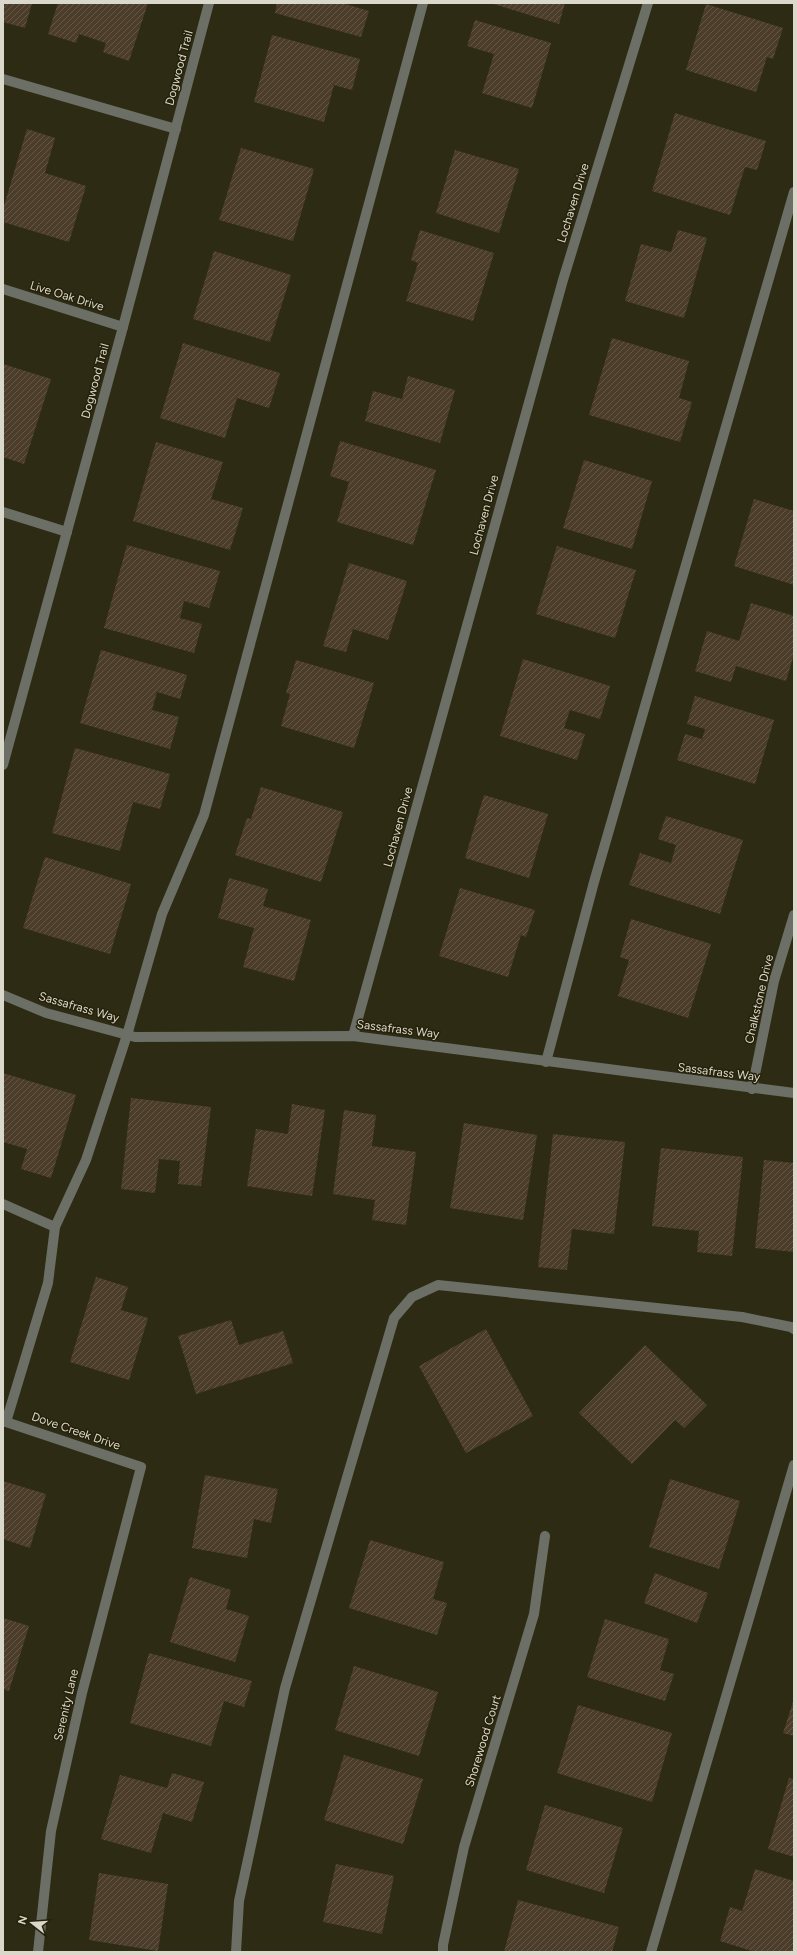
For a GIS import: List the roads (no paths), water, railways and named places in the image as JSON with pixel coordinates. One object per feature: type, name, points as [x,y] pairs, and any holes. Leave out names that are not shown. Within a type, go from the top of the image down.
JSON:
[{"type":"street","name":"Dogwood Trail","points":[[3,765],[7,733],[67,532],[209,3]]},
{"type":"street","points":[[5,1421],[48,1283],[55,1227],[86,1160],[128,1035],[162,914],[204,815],[424,3]]},
{"type":"street","name":"Lochaven Drive","points":[[353,1036],[561,288],[648,3]]},
{"type":"street","points":[[3,79],[176,129]]},
{"type":"street","points":[[546,1062],[594,882],[794,192]]},
{"type":"street","name":"Live Oak Drive","points":[[3,290],[123,327]]},
{"type":"street","points":[[3,512],[67,532]]},
{"type":"street","name":"Chalkstone Drive","points":[[752,1089],[774,981],[794,915]]},
{"type":"street","name":"Sassafrass Way","points":[[3,995],[46,1013],[135,1037],[353,1036],[794,1094]]},
{"type":"street","points":[[3,1204],[55,1227]]},
{"type":"street","points":[[236,1952],[239,1901],[285,1688],[394,1318],[412,1296],[438,1285],[742,1317],[791,1327],[794,1329]]},
{"type":"street","name":"Dove Creek Drive","points":[[5,1421],[141,1467]]},
{"type":"street","points":[[651,1952],[794,1465]]},
{"type":"street","name":"Serenity Lane","points":[[38,1952],[50,1831],[82,1693],[141,1467]]},
{"type":"street","name":"Shorewood Court","points":[[443,1952],[443,1945],[464,1847],[534,1614],[545,1536]]}]
